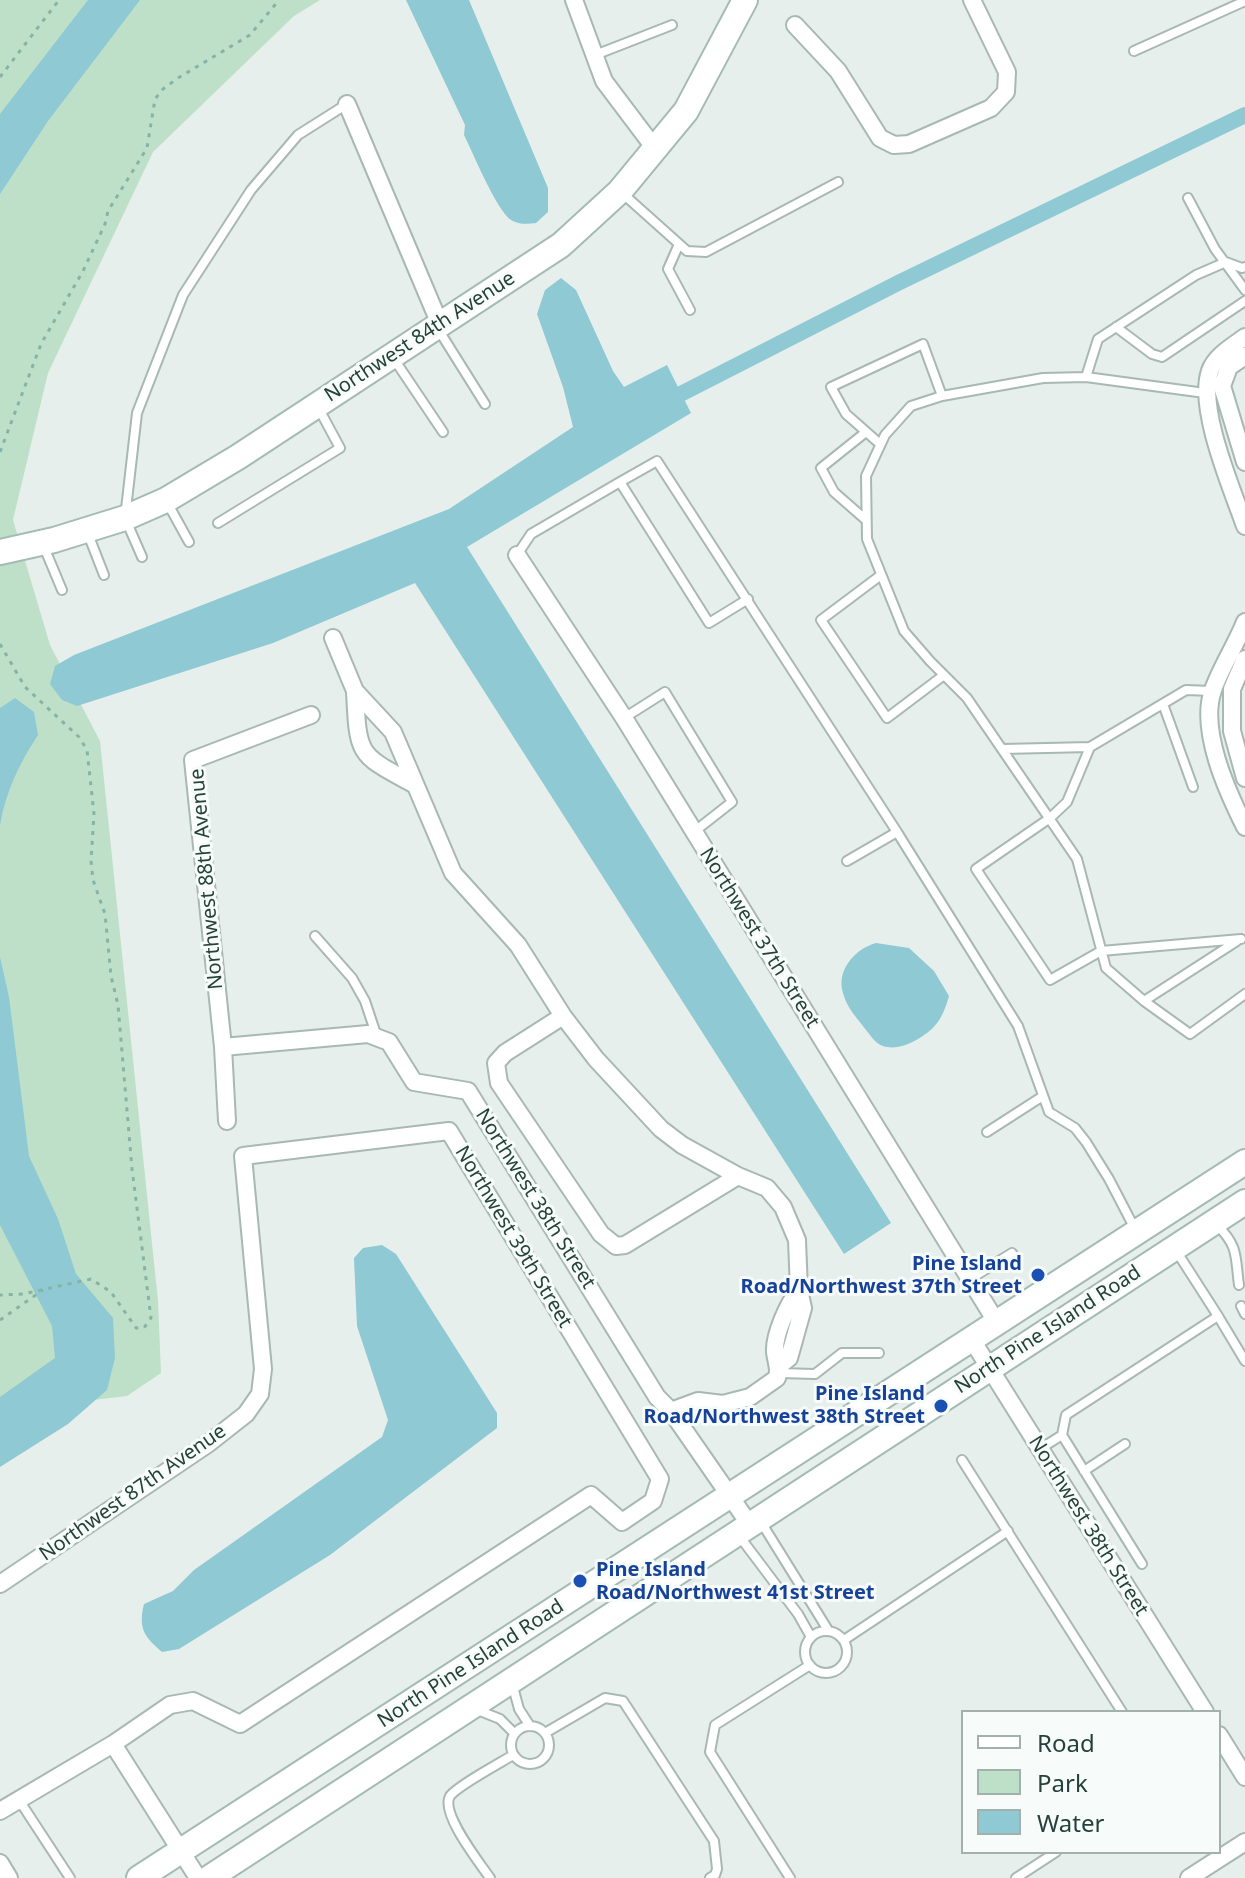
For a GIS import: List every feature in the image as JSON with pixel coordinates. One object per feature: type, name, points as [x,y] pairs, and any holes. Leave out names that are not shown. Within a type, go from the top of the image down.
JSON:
[{"type":"main road","name":"Northwest 84th Avenue","points":[[0,552],[87,530],[166,500],[561,245],[620,191],[686,111],[745,0]]},
{"type":"main road","name":"North Pine Island Road","points":[[139,1878],[1245,1162]]},
{"type":"main road","name":"North Pine Island Road","points":[[209,1878],[1245,1202]]},
{"type":"street","points":[[574,0],[604,81],[656,150]]},
{"type":"street","points":[[795,25],[838,71],[880,138],[894,145],[909,144],[991,108],[1006,92],[1007,72],[972,0]]},
{"type":"street","points":[[347,104],[437,324]]},
{"type":"street","points":[[1245,337],[1221,355],[1210,368],[1205,393],[1245,526]]},
{"type":"street","points":[[1245,356],[1229,367],[1222,386],[1245,462]]},
{"type":"street","points":[[1205,393],[1230,414]]},
{"type":"street","name":"Northwest 37th Street","points":[[517,555],[624,718],[997,1323]]},
{"type":"street","points":[[1245,622],[1212,691],[1209,721],[1213,744],[1233,803],[1245,827]]},
{"type":"street","points":[[333,638],[355,691],[357,739],[366,755],[415,785]]},
{"type":"street","points":[[1245,659],[1232,731],[1245,778]]},
{"type":"street","points":[[355,691],[393,732],[453,873],[518,945],[563,1016],[596,1059],[661,1129],[682,1145],[767,1188],[783,1207],[797,1240],[799,1290],[787,1304],[775,1350],[779,1369],[777,1378],[750,1397],[723,1404],[698,1401],[671,1411]]},
{"type":"street","name":"Northwest 88th Avenue","points":[[227,1121],[223,1047],[193,760],[311,715]]},
{"type":"street","name":"Northwest 38th Street","points":[[563,1016],[505,1053],[496,1063],[499,1083],[601,1234],[616,1246],[625,1245],[738,1176]]},
{"type":"street","points":[[223,1047],[368,1034],[377,1038]]},
{"type":"street","name":"Northwest 38th Street","points":[[377,1038],[389,1042],[414,1082],[468,1091],[657,1397],[671,1411],[749,1525]]},
{"type":"street","name":"Northwest 39th Street","points":[[113,1744],[170,1705],[193,1701],[240,1724],[591,1495],[622,1522],[653,1501],[660,1479],[449,1131],[243,1156]]},
{"type":"street","name":"Northwest 87th Avenue","points":[[0,1584],[209,1443],[246,1414],[260,1394],[263,1369],[243,1156]]},
{"type":"street","name":"Northwest 38th Street","points":[[972,1340],[1204,1710]]},
{"type":"street","points":[[0,1811],[113,1744],[198,1878]]},
{"type":"street","points":[[1224,1756],[1243,1770]]},
{"type":"street","points":[[1189,1878],[1245,1842]]},
{"type":"street","points":[[0,1863],[9,1878]]},
{"type":"lane","points":[[1134,51],[1245,1]]},
{"type":"lane","points":[[594,55],[672,25]]},
{"type":"lane","points":[[142,557],[125,518],[137,413],[183,295],[251,190],[298,135],[347,104]]},
{"type":"lane","points":[[620,191],[687,251],[706,252],[838,182]]},
{"type":"lane","points":[[1188,198],[1215,249],[1245,290]]},
{"type":"lane","points":[[679,244],[668,269],[690,310]]},
{"type":"lane","points":[[1086,377],[1098,339],[1196,275],[1226,262],[1245,267]]},
{"type":"lane","points":[[1116,327],[1152,354],[1162,357],[1245,301]]},
{"type":"lane","points":[[437,324],[485,404]]},
{"type":"lane","points":[[880,444],[846,414],[831,387],[923,344],[942,396]]},
{"type":"lane","points":[[391,355],[443,432]]},
{"type":"lane","points":[[1205,393],[1086,377],[1043,378],[942,396],[911,406],[885,435],[866,476],[867,539],[904,631],[967,698],[1077,859],[1106,968],[1144,1001],[1190,1034],[1245,994]]},
{"type":"lane","points":[[218,523],[340,448],[316,405]]},
{"type":"lane","points":[[866,432],[821,468],[834,492],[866,520]]},
{"type":"lane","points":[[517,555],[531,534],[657,461],[897,832],[1018,1026],[1049,1112],[1075,1128],[1086,1142],[1137,1233]]},
{"type":"lane","points":[[620,482],[709,623],[748,599]]},
{"type":"lane","points":[[166,500],[189,542]]},
{"type":"lane","points":[[87,530],[104,575]]},
{"type":"lane","points":[[42,542],[62,590]]},
{"type":"lane","points":[[881,575],[821,620],[887,718],[944,675]]},
{"type":"lane","points":[[1003,749],[1090,747],[1186,690],[1238,689]]},
{"type":"lane","points":[[624,718],[665,692],[732,802],[694,832]]},
{"type":"lane","points":[[1163,704],[1193,787]]},
{"type":"lane","points":[[1090,747],[1067,802],[1050,818],[976,869],[1050,980],[1101,951],[1243,938]]},
{"type":"lane","points":[[847,861],[897,832]]},
{"type":"lane","points":[[315,936],[352,978],[365,1001],[377,1038]]},
{"type":"lane","points":[[1144,1001],[1243,938]]},
{"type":"lane","points":[[987,1132],[1043,1096]]},
{"type":"lane","points":[[1213,1222],[1234,1246],[1239,1285]]},
{"type":"lane","points":[[1174,1249],[1245,1361]]},
{"type":"lane","points":[[970,1279],[1012,1253]]},
{"type":"lane","points":[[1142,1564],[1062,1435],[1066,1415],[1218,1316]]},
{"type":"lane","points":[[779,1369],[815,1374],[842,1353],[879,1353]]},
{"type":"lane","points":[[1040,1449],[1062,1435]]},
{"type":"lane","points":[[1084,1471],[1125,1444]]},
{"type":"lane","points":[[962,1460],[1121,1710]]},
{"type":"lane","points":[[749,1525],[828,1630],[844,1640],[848,1652],[846,1659],[837,1670],[823,1673],[810,1665],[805,1653],[811,1637],[828,1630]]},
{"type":"lane","points":[[749,1525],[811,1637]]},
{"type":"lane","points":[[844,1640],[1008,1531]]},
{"type":"lane","points":[[790,1878],[710,1752],[715,1725],[810,1665]]},
{"type":"lane","points":[[512,1680],[515,1698],[530,1726]]},
{"type":"lane","points":[[545,1733],[605,1698],[623,1701],[714,1841],[718,1858],[714,1877]]},
{"type":"lane","points":[[471,1707],[500,1719],[514,1733]]},
{"type":"lane","points":[[530,1726],[545,1733],[549,1750],[540,1762],[525,1764],[513,1755],[511,1740],[520,1728],[530,1726]]},
{"type":"lane","points":[[490,1878],[450,1817],[448,1803],[454,1792],[513,1755]]},
{"type":"lane","points":[[19,1800],[70,1878]]},
{"type":"lane","points":[[1016,1878],[1053,1854]]},
{"type":"path","points":[[0,77],[59,0]]},
{"type":"path","points":[[0,452],[33,361],[83,271],[108,211],[147,148],[155,99],[171,83],[250,35],[279,0]]},
{"type":"path","points":[[0,644],[25,687],[79,737],[87,750],[94,814],[93,880],[105,914],[111,976],[118,1005],[132,1169],[151,1318],[144,1328],[136,1328],[111,1292],[91,1279],[0,1295]]},
{"type":"path","points":[[0,1320],[46,1289]]},
{"type":"green space","points":[[0,0],[320,0],[294,16],[153,152],[48,373],[13,520],[50,645],[100,741],[158,1301],[161,1373],[127,1396],[0,1411]]},
{"type":"water","points":[[88,0],[140,0],[48,121],[0,194],[0,114]]},
{"type":"water","points":[[406,0],[469,0],[548,188],[548,212],[536,223],[514,222],[499,205],[464,135],[465,125]]},
{"type":"water","points":[[561,278],[576,290],[613,371],[624,387],[667,365],[691,413],[467,547],[891,1223],[844,1254],[415,583],[273,643],[77,706],[62,700],[50,684],[55,666],[74,655],[449,509],[573,427],[563,387],[537,314],[545,290]]},
{"type":"water","points":[[15,698],[34,712],[38,735],[14,778],[0,825],[0,708]]},
{"type":"water","points":[[876,943],[909,948],[934,971],[949,996],[935,1026],[925,1035],[901,1046],[887,1047],[876,1042],[853,1013],[843,993],[842,976],[849,962],[861,950]]},
{"type":"water","points":[[0,957],[9,997],[29,1156],[58,1219],[76,1274],[113,1318],[115,1358],[107,1390],[68,1424],[0,1467],[0,1397],[55,1358],[52,1326],[0,1225]]},
{"type":"water","points":[[382,1245],[396,1254],[497,1413],[497,1428],[330,1555],[179,1649],[162,1652],[151,1642],[142,1626],[144,1604],[173,1591],[194,1570],[382,1437],[388,1420],[357,1326],[354,1258],[363,1248]]},
{"type":"waterway","points":[[663,403],[898,283],[1245,115]]},
{"type":"place","name":"Pine Island Road/Northwest 37th Street","points":[[1038,1275]]},
{"type":"place","name":"Pine Island Road/Northwest 38th Street","points":[[941,1406]]},
{"type":"place","name":"Pine Island Road/Northwest 41st Street","points":[[580,1581]]}]
